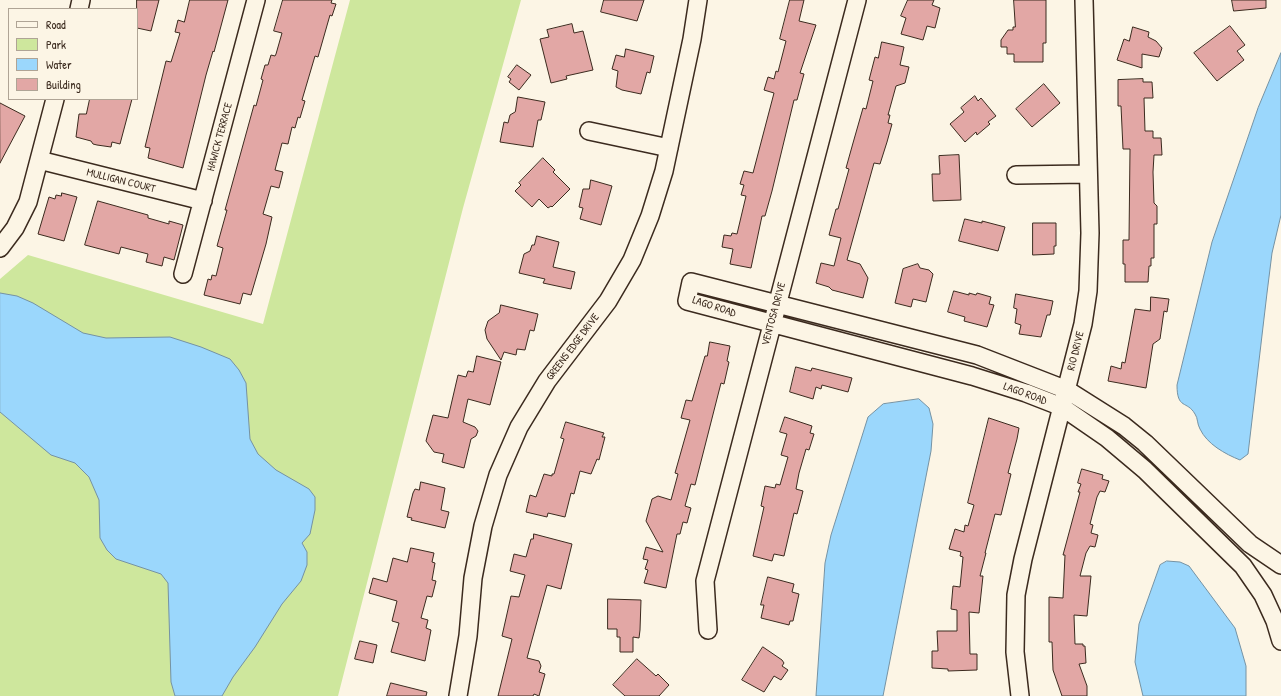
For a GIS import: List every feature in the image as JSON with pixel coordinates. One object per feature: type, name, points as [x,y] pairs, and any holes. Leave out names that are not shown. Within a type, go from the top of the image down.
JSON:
[{"type":"street","name":"HAWICK TERRACE","points":[[183,274],[256,0]]},
{"type":"street","name":"GREENS EDGE DRIVE","points":[[458,696],[468,636],[473,578],[483,526],[498,475],[519,426],[547,381],[608,301],[632,260],[650,216],[669,148],[692,39],[698,0]]},
{"type":"street","name":"VENTOSA DRIVE","points":[[708,630],[706,581],[776,305],[857,0]]},
{"type":"street","name":"RIO DRIVE","points":[[1020,696],[1015,652],[1016,595],[1023,559],[1083,324],[1088,291],[1090,233],[1087,174],[1084,0]]},
{"type":"street","points":[[0,248],[15,228],[28,202],[55,100]]},
{"type":"street","points":[[589,131],[669,148]]},
{"type":"street","name":"MULLIGAN COURT","points":[[39,160],[203,201]]},
{"type":"street","points":[[1016,175],[1087,174]]},
{"type":"street","name":"LAGO ROAD","points":[[1281,565],[1250,544],[1146,443],[1124,426],[1066,390],[1025,372],[977,355],[776,305],[691,282],[687,301],[972,376],[1026,393],[1062,407],[1107,438],[1145,470],[1243,566],[1264,595],[1275,621],[1281,641]]},
{"type":"green space","points":[[350,0],[521,0],[463,208],[338,696],[0,696],[0,279],[28,255],[263,324]]},
{"type":"water","points":[[1281,53],[1281,215],[1272,253],[1248,454],[1240,460],[1223,452],[1207,439],[1199,427],[1195,414],[1189,407],[1183,404],[1179,398],[1177,393],[1177,385],[1212,242],[1258,108]]},
{"type":"water","points":[[0,293],[17,296],[33,303],[83,333],[106,338],[170,337],[201,347],[230,359],[239,370],[246,383],[250,439],[258,454],[276,470],[309,489],[315,497],[315,510],[310,534],[302,543],[307,552],[307,565],[301,581],[282,604],[222,696],[175,696],[171,682],[168,583],[161,574],[116,559],[107,550],[100,538],[99,500],[89,477],[75,463],[51,455],[0,412]]},
{"type":"water","points":[[919,399],[929,408],[933,424],[931,451],[883,696],[816,696],[825,563],[831,535],[868,417],[883,404]]},
{"type":"water","points":[[1167,561],[1180,562],[1189,566],[1235,628],[1246,666],[1246,696],[1143,696],[1135,662],[1139,624],[1160,565]]},
{"type":"building","points":[[137,0],[159,0],[151,31],[138,28]]},
{"type":"building","points":[[190,0],[228,0],[214,52],[213,51],[206,75],[183,168],[148,158],[150,148],[145,147],[166,61],[171,62],[180,33],[175,32],[178,20],[184,22]]},
{"type":"building","points":[[283,0],[332,0],[331,3],[336,4],[332,16],[330,15],[318,57],[315,56],[302,100],[305,101],[300,118],[298,117],[295,128],[292,127],[288,144],[282,143],[275,170],[283,172],[279,188],[271,186],[263,214],[272,217],[266,244],[251,295],[243,293],[240,304],[204,295],[208,279],[211,280],[212,275],[216,276],[223,248],[217,246],[227,210],[225,210],[254,105],[256,106],[263,80],[261,79],[265,65],[268,65],[271,55],[275,56],[282,33],[274,31]]},
{"type":"building","points":[[604,0],[644,0],[637,21],[601,12]]},
{"type":"building","points":[[790,0],[804,0],[799,21],[816,25],[800,73],[804,74],[797,100],[794,100],[765,216],[762,216],[751,268],[730,264],[733,249],[722,247],[724,235],[731,236],[732,233],[737,234],[746,196],[741,195],[744,185],[740,184],[744,171],[753,173],[774,93],[764,90],[768,77],[774,79],[776,71],[778,72],[786,41],[780,39]]},
{"type":"building","points":[[908,0],[934,0],[932,5],[940,8],[935,28],[927,26],[923,40],[901,34],[906,18],[901,16]]},
{"type":"building","points":[[1014,0],[1046,0],[1046,43],[1043,43],[1043,62],[1014,62],[1014,54],[1007,54],[1007,47],[1001,47],[1001,40],[1008,30],[1013,30],[1013,27],[1015,27]]},
{"type":"building","points":[[1232,0],[1266,0],[1266,8],[1234,11]]},
{"type":"building","points":[[572,24],[574,33],[583,31],[593,70],[566,76],[567,79],[551,83],[540,39],[549,37],[547,30]]},
{"type":"building","points":[[1230,26],[1245,45],[1237,51],[1244,60],[1217,81],[1194,53]]},
{"type":"building","points":[[1133,27],[1149,32],[1148,37],[1156,41],[1162,48],[1159,57],[1142,54],[1142,68],[1117,60],[1124,39],[1129,41]]},
{"type":"building","points":[[882,42],[904,47],[900,65],[909,67],[905,83],[896,86],[888,115],[890,115],[888,123],[892,124],[887,142],[880,164],[874,163],[847,260],[860,264],[868,278],[863,298],[832,290],[829,287],[816,283],[821,263],[834,266],[841,238],[829,235],[849,169],[846,168],[863,108],[866,109],[873,81],[869,80],[875,57],[878,58]]},
{"type":"building","points":[[626,49],[654,56],[650,73],[647,72],[641,94],[622,90],[616,87],[618,71],[612,69],[616,55],[624,57]]},
{"type":"building","points":[[517,65],[531,75],[519,90],[509,82],[511,79],[508,77]]},
{"type":"building","points":[[1143,79],[1143,82],[1152,82],[1153,98],[1144,98],[1145,131],[1153,131],[1153,138],[1161,138],[1162,155],[1154,155],[1153,172],[1154,203],[1157,206],[1157,224],[1154,224],[1154,258],[1151,258],[1151,266],[1149,266],[1148,282],[1125,282],[1123,240],[1129,240],[1130,149],[1123,149],[1121,106],[1118,106],[1118,80]]},
{"type":"building","points":[[1044,84],[1060,103],[1032,127],[1016,109]]},
{"type":"building","points":[[975,96],[978,101],[981,98],[996,116],[988,122],[990,124],[977,135],[976,132],[965,142],[950,124],[964,112],[961,108]]},
{"type":"building","points":[[518,97],[545,102],[541,120],[538,120],[533,147],[500,142],[504,122],[508,123],[510,115],[515,112]]},
{"type":"building","points":[[90,100],[132,100],[120,144],[112,142],[111,147],[93,144],[91,141],[76,137],[79,114],[86,114]]},
{"type":"building","points":[[0,103],[25,116],[0,163]]},
{"type":"building","points":[[959,155],[961,200],[933,201],[932,174],[940,174],[939,156]]},
{"type":"building","points":[[543,158],[555,170],[553,172],[570,189],[552,207],[551,206],[548,208],[539,199],[532,207],[515,191],[521,185],[519,183]]},
{"type":"building","points":[[591,180],[612,186],[601,225],[580,219],[583,208],[579,207],[583,189],[589,189]]},
{"type":"building","points":[[62,193],[77,197],[64,241],[38,234],[49,197],[55,199],[56,195],[61,196]]},
{"type":"building","points":[[98,201],[148,215],[148,218],[169,224],[169,221],[183,225],[174,260],[164,257],[162,266],[146,262],[148,254],[121,247],[119,254],[85,245]]},
{"type":"building","points":[[965,219],[982,223],[982,221],[1005,227],[998,251],[959,241]]},
{"type":"building","points":[[1033,223],[1056,223],[1056,246],[1054,246],[1054,254],[1033,255]]},
{"type":"building","points":[[537,236],[559,242],[553,267],[575,272],[571,289],[543,283],[545,279],[519,273],[524,254],[530,251]]},
{"type":"building","points":[[918,264],[920,268],[929,270],[933,274],[926,302],[913,299],[911,307],[895,303],[903,269]]},
{"type":"building","points":[[954,291],[969,295],[969,293],[976,295],[977,293],[991,297],[989,304],[994,305],[987,327],[964,321],[965,317],[948,312]]},
{"type":"building","points":[[1016,294],[1053,301],[1050,315],[1047,315],[1041,337],[1019,334],[1021,325],[1015,323],[1017,309],[1014,308]]},
{"type":"building","points":[[1151,297],[1169,299],[1167,312],[1164,311],[1160,339],[1153,344],[1146,388],[1108,381],[1111,366],[1121,369],[1122,362],[1125,363],[1135,309],[1150,311]]},
{"type":"building","points":[[501,305],[538,314],[534,331],[530,330],[525,350],[517,349],[516,355],[504,352],[501,360],[487,339],[485,330],[488,321],[499,313]]},
{"type":"building","points":[[710,342],[730,346],[727,361],[729,362],[724,384],[721,383],[695,485],[691,484],[685,506],[691,508],[687,523],[683,522],[680,534],[677,534],[666,588],[644,583],[648,570],[645,569],[648,560],[643,559],[646,547],[663,552],[646,521],[652,499],[658,496],[671,500],[678,474],[675,473],[690,420],[681,418],[686,400],[692,401],[705,356],[707,356]]},
{"type":"building","points":[[477,356],[501,362],[490,405],[468,399],[463,422],[475,427],[478,431],[476,436],[471,439],[464,468],[442,462],[444,454],[434,452],[426,441],[433,415],[448,418],[458,375],[466,377],[468,371],[473,372]]},
{"type":"building","points":[[796,367],[811,371],[812,368],[852,378],[848,392],[822,385],[821,389],[816,387],[813,399],[790,392]]},
{"type":"building","points":[[785,417],[812,426],[810,433],[814,434],[809,450],[806,449],[799,473],[796,489],[803,491],[797,514],[794,513],[784,556],[774,554],[772,561],[753,556],[764,507],[761,506],[765,486],[775,488],[776,484],[780,485],[788,457],[781,455],[787,434],[780,432]]},
{"type":"building","points":[[989,418],[1019,428],[1008,473],[1011,474],[1001,515],[995,514],[980,576],[983,576],[979,613],[969,612],[970,654],[977,654],[977,670],[948,671],[948,669],[932,668],[932,651],[938,651],[937,631],[957,631],[957,610],[951,609],[953,586],[960,587],[963,557],[960,556],[961,552],[949,549],[955,529],[964,532],[965,525],[968,526],[974,505],[968,503]]},
{"type":"building","points":[[566,422],[604,433],[602,437],[605,437],[599,460],[597,459],[591,474],[580,471],[574,494],[571,493],[565,517],[548,513],[547,517],[526,512],[530,495],[536,497],[544,474],[552,476],[552,474],[554,474],[564,439],[561,438]]},
{"type":"building","points":[[1082,469],[1103,475],[1102,479],[1109,481],[1105,492],[1100,491],[1097,497],[1090,524],[1093,525],[1091,533],[1098,535],[1095,547],[1090,546],[1086,553],[1080,576],[1091,576],[1087,616],[1074,615],[1075,644],[1083,644],[1083,646],[1085,646],[1086,663],[1079,664],[1087,686],[1087,696],[1062,696],[1053,670],[1052,642],[1049,642],[1049,597],[1063,598],[1065,555],[1063,555],[1080,492],[1078,492],[1081,484],[1078,483]]},
{"type":"building","points":[[421,482],[445,488],[441,510],[449,512],[445,528],[411,520],[412,518],[407,517],[413,493],[415,489],[419,490]]},
{"type":"building","points":[[534,534],[572,544],[561,589],[547,585],[527,658],[539,661],[541,666],[539,672],[545,674],[539,696],[534,694],[533,696],[498,696],[512,639],[502,636],[511,596],[519,597],[525,575],[510,571],[514,554],[526,557]]},
{"type":"building","points":[[411,548],[434,553],[432,562],[435,563],[432,580],[436,581],[432,597],[427,596],[421,618],[428,620],[426,628],[431,630],[425,661],[391,652],[399,623],[392,621],[397,601],[369,593],[373,578],[387,582],[393,558],[407,562]]},
{"type":"building","points":[[768,577],[794,584],[792,592],[799,594],[793,621],[790,621],[789,625],[761,618],[764,605],[761,605]]},
{"type":"building","points":[[608,599],[641,600],[639,638],[633,637],[633,652],[620,652],[620,637],[617,637],[617,629],[608,629]]},
{"type":"building","points":[[360,641],[377,645],[373,663],[355,659]]},
{"type":"building","points":[[763,647],[782,660],[784,663],[782,666],[788,670],[781,680],[774,676],[764,692],[742,680]]},
{"type":"building","points":[[637,659],[656,676],[658,674],[669,685],[659,696],[625,696],[613,685]]},
{"type":"building","points":[[391,683],[427,692],[426,696],[387,696]]}]
